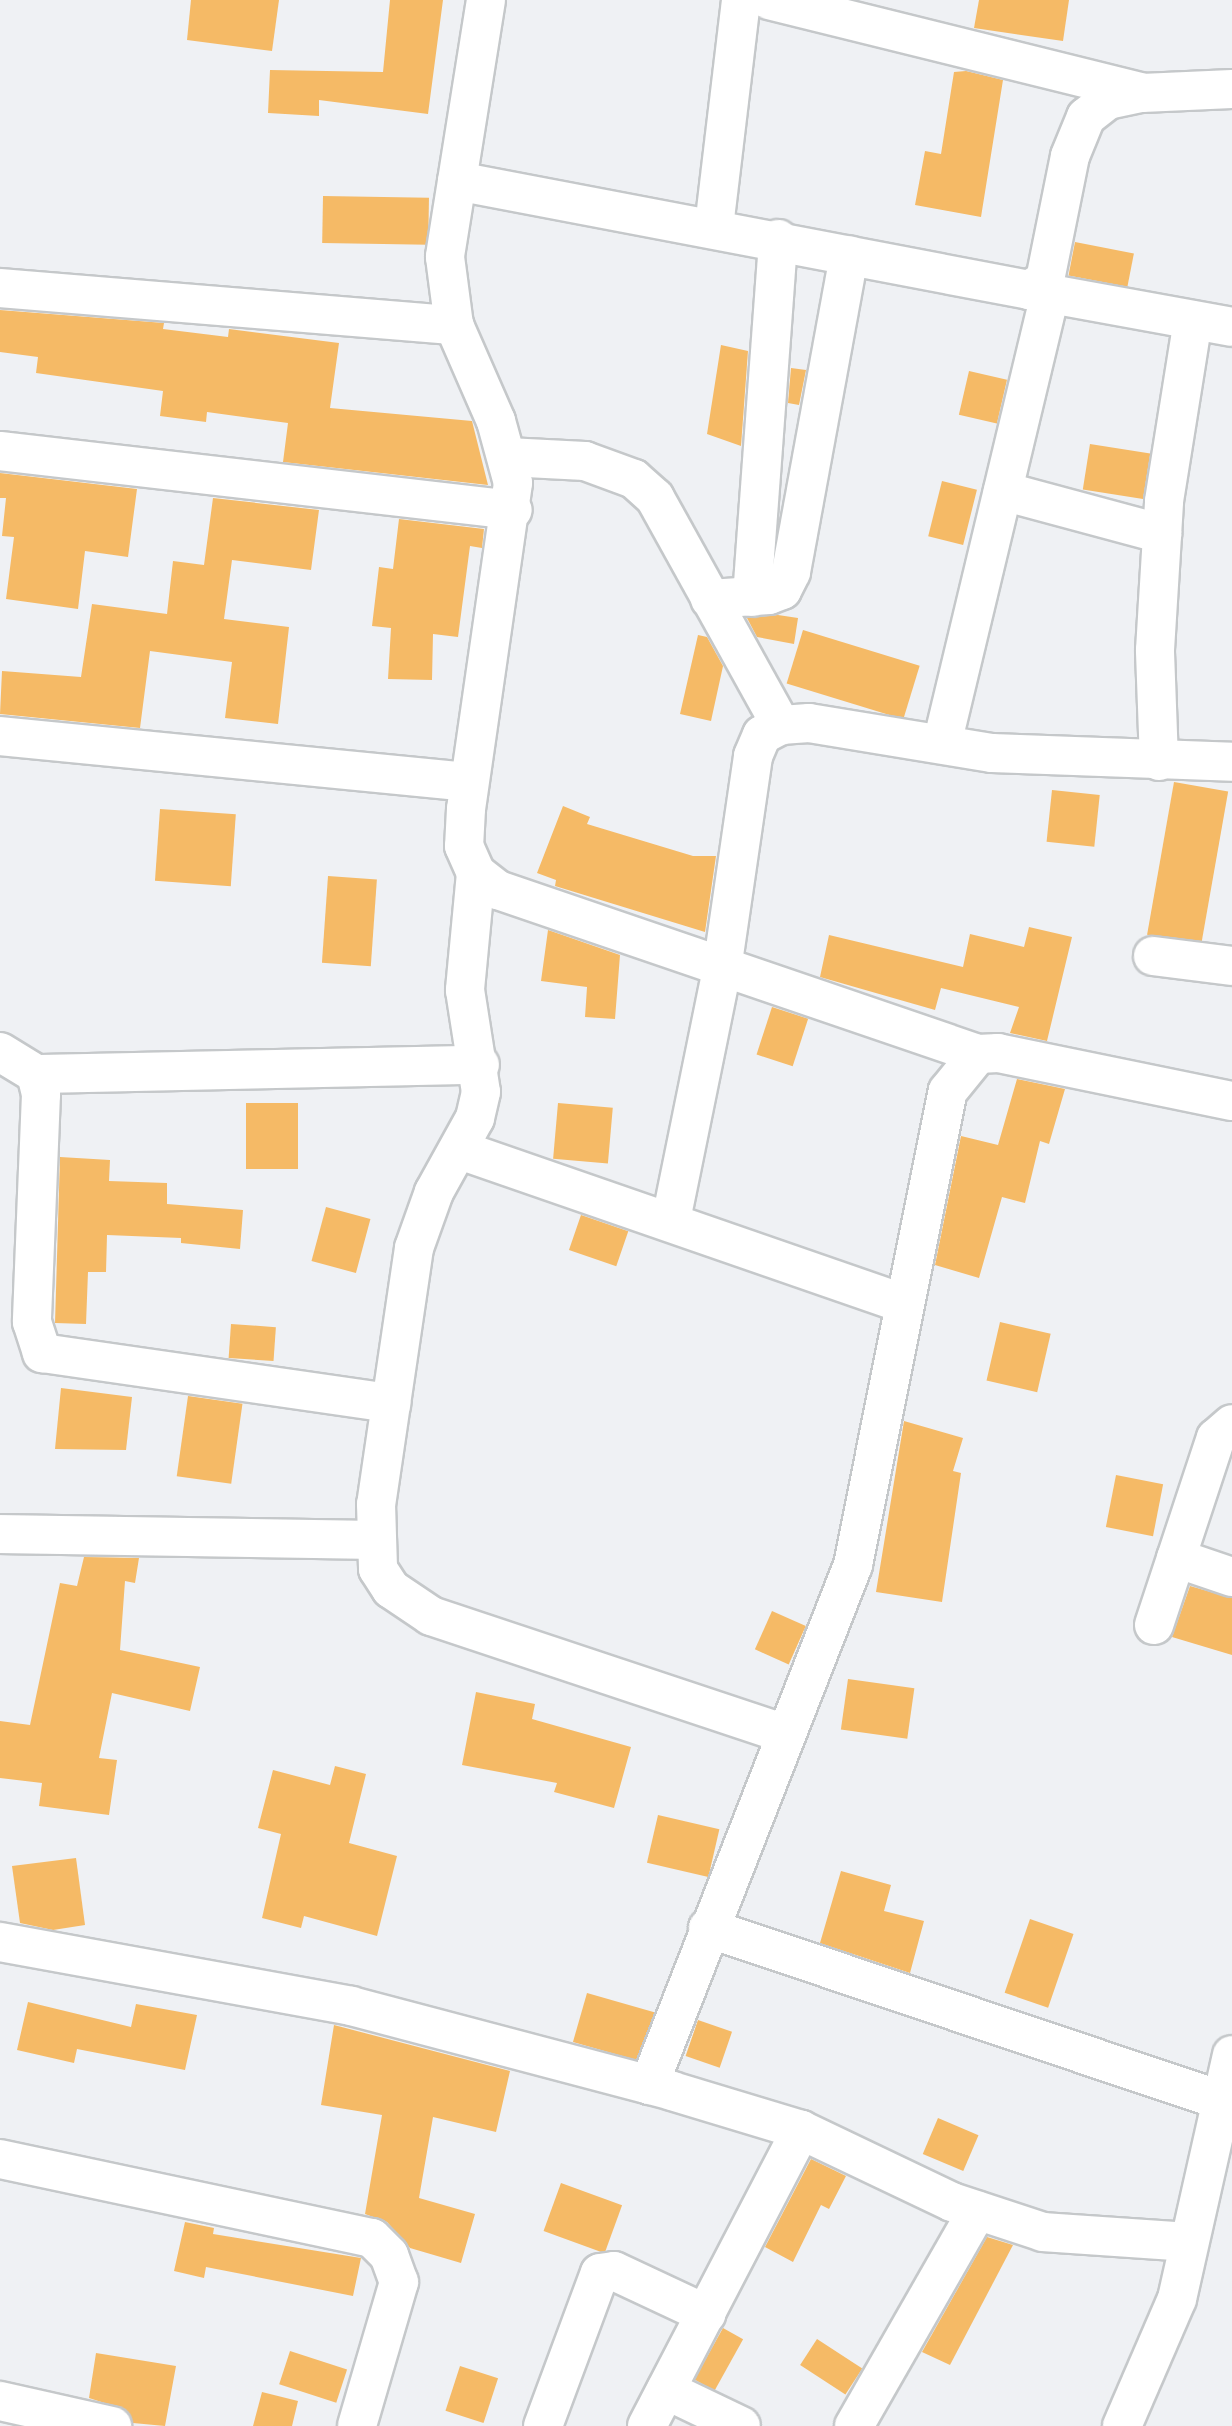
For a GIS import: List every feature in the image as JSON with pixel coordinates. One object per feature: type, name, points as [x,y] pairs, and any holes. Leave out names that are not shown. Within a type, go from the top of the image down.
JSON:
[{"type":"street","points":[[486,0],[445,257],[454,325],[507,457],[513,510],[469,782],[464,846],[476,873],[498,890],[722,970],[978,1054],[1232,1101]]},
{"type":"street","points":[[714,227],[741,0]]},
{"type":"street","points":[[769,0],[867,10],[1142,93]]},
{"type":"street","points":[[942,744],[1003,491],[1039,292],[1045,280],[1070,156],[1086,117],[1108,100],[1142,93],[1232,89]]},
{"type":"street","points":[[457,181],[778,239],[1039,292],[1232,327]]},
{"type":"street","points":[[752,597],[778,239]]},
{"type":"street","points":[[710,599],[752,597],[782,590],[791,572],[849,255]]},
{"type":"street","points":[[0,288],[454,325]]},
{"type":"street","points":[[1159,761],[1155,650],[1162,534],[1193,320]]},
{"type":"street","points":[[0,451],[513,510]]},
{"type":"street","points":[[507,457],[585,461],[634,478],[655,498],[781,725]]},
{"type":"street","points":[[1003,491],[1162,534]]},
{"type":"street","points":[[671,1220],[722,970],[753,756],[762,736],[781,725],[809,723],[942,744],[1159,761],[1232,762]]},
{"type":"street","points":[[0,736],[469,782]]},
{"type":"street","points":[[476,873],[465,976],[480,1065],[475,1118],[460,1150],[434,1192],[414,1248],[373,1540],[378,1569],[391,1589],[431,1615],[785,1734]]},
{"type":"street","points":[[1153,956],[1232,966]]},
{"type":"street","points":[[0,1052],[36,1074],[480,1065]]},
{"type":"street","points":[[649,2085],[708,1928],[853,1565],[948,1091],[978,1054]]},
{"type":"street","points":[[36,1074],[41,1094],[32,1322],[42,1353],[391,1403]]},
{"type":"street","points":[[460,1150],[671,1220],[904,1304]]},
{"type":"street","points":[[1154,1625],[1216,1438],[1232,1424]]},
{"type":"street","points":[[0,1534],[373,1540]]},
{"type":"street","points":[[1176,1558],[1232,1577]]},
{"type":"street","points":[[708,1928],[1226,2103]]},
{"type":"street","points":[[0,1942],[351,2006],[649,2085],[801,2130],[977,2211],[1043,2232],[1189,2242]]},
{"type":"street","points":[[1122,2426],[1158,2355],[1226,2103],[1232,2055]]},
{"type":"street","points":[[647,2426],[801,2130]]},
{"type":"street","points":[[0,2159],[372,2238],[389,2255],[399,2282],[357,2426]]},
{"type":"street","points":[[854,2426],[977,2211]]},
{"type":"street","points":[[542,2426],[600,2273],[614,2271],[706,2314]]},
{"type":"street","points":[[666,2390],[741,2426]]},
{"type":"street","points":[[0,2401],[75,2422],[112,2426]]},
{"type":"building","points":[[191,0],[279,0],[272,51],[187,40]]},
{"type":"building","points":[[390,0],[443,0],[428,114],[319,100],[319,116],[268,113],[270,70],[383,72]]},
{"type":"building","points":[[979,0],[1069,0],[1063,41],[974,28]]},
{"type":"building","points":[[966,71],[1003,80],[981,217],[915,205],[925,151],[941,154],[954,72]]},
{"type":"building","points":[[323,196],[429,198],[428,245],[322,243]]},
{"type":"building","points":[[1075,242],[1134,253],[1127,287],[1069,275]]},
{"type":"building","points":[[0,310],[164,323],[163,329],[228,337],[229,329],[339,343],[330,408],[472,421],[488,485],[283,462],[288,423],[207,412],[206,422],[160,416],[163,391],[36,373],[38,357],[0,352]]},
{"type":"building","points":[[721,345],[748,351],[741,446],[707,434]]},
{"type":"building","points":[[791,368],[806,370],[799,405],[788,403]]},
{"type":"building","points":[[969,371],[1007,380],[997,424],[959,415]]},
{"type":"building","points":[[1090,444],[1150,454],[1143,499],[1083,489]]},
{"type":"building","points":[[0,473],[137,489],[128,557],[85,551],[78,609],[6,599],[14,537],[2,536],[6,498],[0,498]]},
{"type":"building","points":[[942,481],[977,490],[963,545],[928,536]]},
{"type":"building","points":[[213,498],[319,510],[311,570],[232,560],[224,619],[289,627],[278,724],[225,718],[232,662],[150,651],[140,728],[0,714],[2,671],[81,677],[92,604],[167,614],[173,561],[204,565]]},
{"type":"building","points":[[399,519],[484,529],[482,548],[470,546],[458,637],[433,634],[432,680],[388,679],[391,628],[372,626],[379,567],[393,569]]},
{"type":"building","points":[[778,615],[798,618],[794,644],[757,637],[747,618]]},
{"type":"building","points":[[803,630],[920,666],[903,719],[787,684]]},
{"type":"building","points":[[698,635],[707,637],[723,666],[711,721],[680,714]]},
{"type":"building","points":[[1174,782],[1228,792],[1201,944],[1147,935]]},
{"type":"building","points":[[1052,790],[1100,795],[1094,847],[1047,842]]},
{"type":"building","points":[[563,806],[590,817],[587,824],[693,856],[716,856],[705,932],[555,886],[556,880],[537,873]]},
{"type":"building","points":[[160,809],[236,814],[231,886],[155,881]]},
{"type":"building","points":[[328,876],[377,879],[371,966],[322,963]]},
{"type":"building","points":[[1029,927],[1072,937],[1047,1041],[1010,1033],[1019,1007],[941,988],[935,1010],[820,977],[829,935],[963,967],[970,934],[1024,947]]},
{"type":"building","points":[[548,930],[620,955],[615,1019],[585,1017],[587,987],[541,981]]},
{"type":"building","points":[[772,1007],[808,1019],[793,1066],[757,1055]]},
{"type":"building","points":[[1017,1079],[1065,1089],[1049,1144],[1040,1141],[1025,1203],[1002,1197],[979,1278],[935,1265],[961,1136],[998,1145]]},
{"type":"building","points":[[246,1103],[298,1103],[298,1169],[246,1169]]},
{"type":"building","points":[[558,1103],[613,1108],[608,1164],[553,1159]]},
{"type":"building","points":[[60,1157],[110,1160],[109,1181],[167,1183],[167,1204],[243,1210],[240,1249],[181,1243],[181,1238],[107,1235],[106,1272],[88,1272],[86,1324],[55,1323]]},
{"type":"building","points":[[326,1207],[370,1219],[356,1273],[312,1261]]},
{"type":"building","points":[[581,1215],[628,1231],[616,1266],[569,1250]]},
{"type":"building","points":[[1000,1322],[1051,1334],[1037,1392],[987,1380]]},
{"type":"building","points":[[231,1324],[276,1327],[274,1361],[229,1358]]},
{"type":"building","points":[[61,1388],[132,1397],[126,1450],[55,1449]]},
{"type":"building","points":[[188,1396],[242,1404],[231,1484],[177,1476]]},
{"type":"building","points":[[904,1421],[963,1438],[953,1471],[961,1473],[942,1602],[876,1592]]},
{"type":"building","points":[[1116,1475],[1163,1484],[1153,1536],[1106,1527]]},
{"type":"building","points":[[84,1557],[139,1558],[135,1583],[125,1581],[120,1650],[200,1667],[190,1711],[112,1693],[99,1758],[117,1760],[109,1815],[39,1806],[42,1783],[0,1778],[0,1721],[30,1725],[60,1583],[77,1586]]},
{"type":"building","points":[[1190,1586],[1232,1598],[1232,1655],[1172,1637]]},
{"type":"building","points":[[772,1611],[806,1626],[789,1664],[755,1649]]},
{"type":"building","points":[[848,1679],[914,1688],[907,1739],[841,1730]]},
{"type":"building","points":[[476,1692],[535,1704],[532,1719],[631,1747],[614,1808],[554,1792],[557,1783],[462,1765]]},
{"type":"building","points":[[335,1766],[366,1774],[349,1843],[397,1856],[377,1936],[304,1916],[301,1928],[262,1918],[281,1834],[258,1828],[273,1770],[330,1785]]},
{"type":"building","points":[[658,1815],[719,1829],[708,1877],[647,1863]]},
{"type":"building","points":[[76,1858],[85,1925],[53,1930],[20,1923],[12,1866]]},
{"type":"building","points":[[841,1871],[891,1885],[884,1911],[924,1921],[910,1973],[820,1943]]},
{"type":"building","points":[[1030,1919],[1073,1934],[1048,2008],[1005,1993]]},
{"type":"building","points":[[587,1993],[654,2012],[640,2061],[573,2042]]},
{"type":"building","points":[[28,2002],[131,2027],[136,2004],[197,2015],[185,2070],[77,2049],[74,2063],[17,2050]]},
{"type":"building","points":[[698,2020],[732,2032],[720,2068],[686,2056]]},
{"type":"building","points":[[334,2025],[510,2071],[496,2132],[433,2117],[419,2198],[475,2214],[461,2263],[410,2248],[387,2222],[365,2214],[382,2115],[321,2105]]},
{"type":"building","points":[[938,2118],[979,2135],[963,2171],[923,2154]]},
{"type":"building","points":[[811,2159],[846,2176],[829,2209],[821,2205],[793,2262],[765,2247]]},
{"type":"building","points":[[561,2183],[622,2205],[605,2253],[544,2231]]},
{"type":"building","points":[[185,2222],[214,2228],[213,2234],[361,2258],[353,2296],[206,2267],[204,2278],[174,2271]]},
{"type":"building","points":[[987,2237],[1013,2245],[950,2365],[922,2352]]},
{"type":"building","points":[[723,2328],[743,2339],[715,2391],[694,2380]]},
{"type":"building","points":[[817,2339],[862,2368],[845,2394],[800,2365]]},
{"type":"building","points":[[290,2351],[347,2370],[336,2403],[279,2384]]},
{"type":"building","points":[[96,2353],[176,2366],[165,2426],[133,2423],[126,2410],[89,2398]]},
{"type":"building","points":[[460,2366],[498,2378],[484,2423],[445,2411]]},
{"type":"building","points":[[262,2392],[298,2401],[292,2426],[253,2426]]}]
